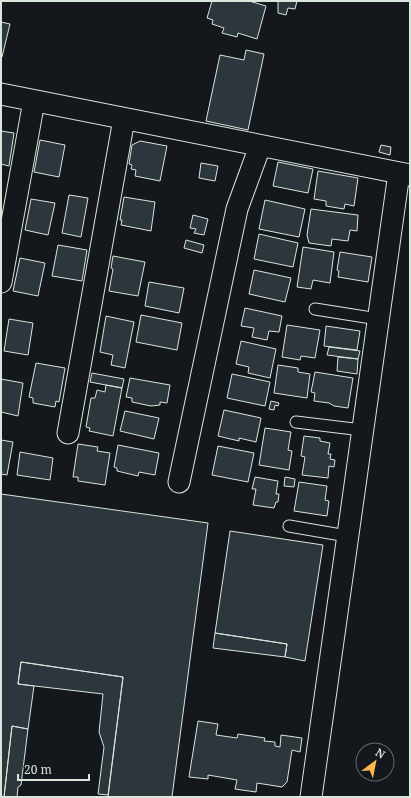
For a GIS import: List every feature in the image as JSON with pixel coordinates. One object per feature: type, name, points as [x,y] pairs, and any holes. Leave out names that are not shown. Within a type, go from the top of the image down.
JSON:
[{"type":"street","points":[[1,94],[404,174],[378,319],[311,797]]},
{"type":"street","points":[[1,282],[34,101]]},
{"type":"street","points":[[68,433],[124,119]]},
{"type":"street","points":[[179,482],[237,209],[260,146]]},
{"type":"lane","points":[[315,309],[378,319]]},
{"type":"lane","points":[[296,422],[362,430]]},
{"type":"lane","points":[[289,526],[347,536]]},
{"type":"building","points":[[212,1],[249,1],[266,6],[257,39],[238,33],[237,37],[222,33],[224,28],[212,24],[213,20],[207,18]]},
{"type":"building","points":[[278,1],[297,1],[295,9],[288,8],[286,15],[278,13]]},
{"type":"building","points":[[1,22],[10,24],[2,57],[1,57]]},
{"type":"building","points":[[246,50],[264,54],[248,130],[206,121],[220,55],[244,60]]},
{"type":"building","points":[[1,131],[14,133],[9,166],[1,164]]},
{"type":"building","points":[[40,140],[65,145],[59,177],[34,172]]},
{"type":"building","points":[[140,141],[167,146],[160,181],[135,176],[136,170],[131,169],[132,165],[129,164],[132,145]]},
{"type":"building","points":[[381,145],[391,147],[390,155],[379,152]]},
{"type":"building","points":[[278,162],[313,169],[308,193],[273,186]]},
{"type":"building","points":[[201,163],[218,166],[215,181],[199,178]]},
{"type":"building","points":[[318,171],[358,178],[354,206],[345,204],[344,209],[326,206],[326,201],[314,199]]},
{"type":"building","points":[[69,195],[88,198],[81,237],[62,233]]},
{"type":"building","points":[[124,197],[155,202],[151,231],[121,225],[122,220],[120,220]]},
{"type":"building","points":[[31,199],[55,203],[48,235],[25,230]]},
{"type":"building","points":[[265,200],[305,209],[299,237],[259,229]]},
{"type":"building","points":[[311,209],[358,215],[357,231],[350,230],[348,241],[332,239],[331,246],[309,243],[307,235]]},
{"type":"building","points":[[193,215],[208,219],[204,235],[194,233],[196,229],[190,228]]},
{"type":"building","points":[[259,234],[298,243],[293,267],[254,259]]},
{"type":"building","points":[[186,240],[204,245],[202,253],[184,248]]},
{"type":"building","points":[[58,245],[87,250],[82,281],[52,276]]},
{"type":"building","points":[[303,247],[334,252],[330,283],[313,280],[311,289],[297,287]]},
{"type":"building","points":[[340,252],[372,257],[368,282],[338,277],[339,271],[337,270]]},
{"type":"building","points":[[113,256],[145,262],[138,296],[109,291],[113,269],[111,268]]},
{"type":"building","points":[[20,258],[45,263],[38,296],[13,291]]},
{"type":"building","points":[[254,270],[291,278],[285,302],[249,294]]},
{"type":"building","points":[[149,282],[184,288],[179,313],[145,306]]},
{"type":"building","points":[[245,308],[282,316],[279,332],[269,331],[267,340],[252,337],[254,328],[241,326]]},
{"type":"building","points":[[141,315],[182,323],[177,350],[136,342]]},
{"type":"building","points":[[106,316],[134,322],[125,368],[111,365],[113,355],[100,352]]},
{"type":"building","points":[[9,319],[33,323],[28,355],[4,351]]},
{"type":"building","points":[[287,325],[320,330],[315,358],[301,356],[300,360],[282,357]]},
{"type":"building","points":[[326,326],[360,331],[357,350],[324,346]]},
{"type":"building","points":[[241,341],[276,349],[270,378],[248,373],[249,367],[236,364]]},
{"type":"building","points":[[329,347],[360,351],[358,359],[327,355]]},
{"type":"building","points":[[338,357],[358,359],[357,374],[337,371]]},
{"type":"building","points":[[36,363],[65,368],[59,402],[56,401],[55,407],[33,403],[33,398],[29,397]]},
{"type":"building","points":[[278,365],[298,368],[298,372],[310,374],[307,398],[274,393]]},
{"type":"building","points":[[315,372],[353,378],[348,408],[314,401],[315,393],[311,392]]},
{"type":"building","points":[[92,373],[124,379],[122,388],[90,382]]},
{"type":"building","points":[[232,374],[270,382],[265,406],[227,398]]},
{"type":"building","points":[[130,378],[170,385],[167,403],[160,402],[160,405],[151,406],[132,402],[132,398],[126,397]]},
{"type":"building","points":[[1,379],[23,383],[18,416],[1,412]]},
{"type":"building","points":[[106,385],[122,388],[113,436],[89,431],[90,428],[86,427],[91,398],[95,398],[97,390],[105,392]]},
{"type":"building","points":[[271,401],[279,403],[278,406],[275,405],[274,410],[269,409]]},
{"type":"building","points":[[224,410],[261,418],[256,442],[239,438],[239,441],[218,436]]},
{"type":"building","points":[[125,411],[159,418],[154,439],[120,431]]},
{"type":"building","points":[[265,428],[291,432],[288,450],[292,451],[289,470],[259,465]]},
{"type":"building","points":[[304,436],[320,438],[320,441],[330,443],[328,454],[331,454],[330,459],[335,460],[334,467],[329,466],[328,478],[302,475],[305,457],[301,456]]},
{"type":"building","points":[[1,440],[13,442],[7,475],[1,474]]},
{"type":"building","points":[[78,444],[98,447],[97,451],[110,453],[105,485],[78,481],[78,477],[73,477]]},
{"type":"building","points":[[118,445],[159,453],[155,475],[139,472],[138,476],[117,471],[117,468],[114,467]]},
{"type":"building","points":[[218,446],[254,453],[248,482],[212,475]]},
{"type":"building","points":[[20,452],[53,458],[50,480],[17,475]]},
{"type":"building","points":[[255,477],[278,481],[276,494],[279,494],[278,502],[276,502],[274,508],[253,505],[256,489],[252,489]]},
{"type":"building","points":[[285,477],[295,479],[294,487],[284,486]]},
{"type":"building","points":[[299,482],[327,486],[325,500],[329,501],[327,516],[294,511]]},
{"type":"building","points":[[1,494],[208,523],[172,797],[108,797],[123,677],[21,662],[18,684],[34,686],[28,729],[12,726],[4,797],[1,797]]},
{"type":"building","points":[[230,531],[323,545],[305,661],[285,657],[287,644],[215,633]]},
{"type":"building","points":[[215,633],[287,644],[285,657],[213,648]]},
{"type":"building","points":[[21,662],[123,677],[108,795],[98,794],[104,747],[99,732],[103,694],[18,684]]},
{"type":"building","points":[[198,721],[218,724],[216,735],[237,738],[238,734],[265,738],[264,741],[275,742],[275,746],[280,747],[281,735],[302,738],[300,752],[292,750],[287,782],[282,787],[257,783],[256,792],[235,789],[237,780],[208,775],[208,779],[189,777]]},
{"type":"building","points":[[12,726],[28,729],[21,785],[18,787],[17,797],[4,797]]}]
